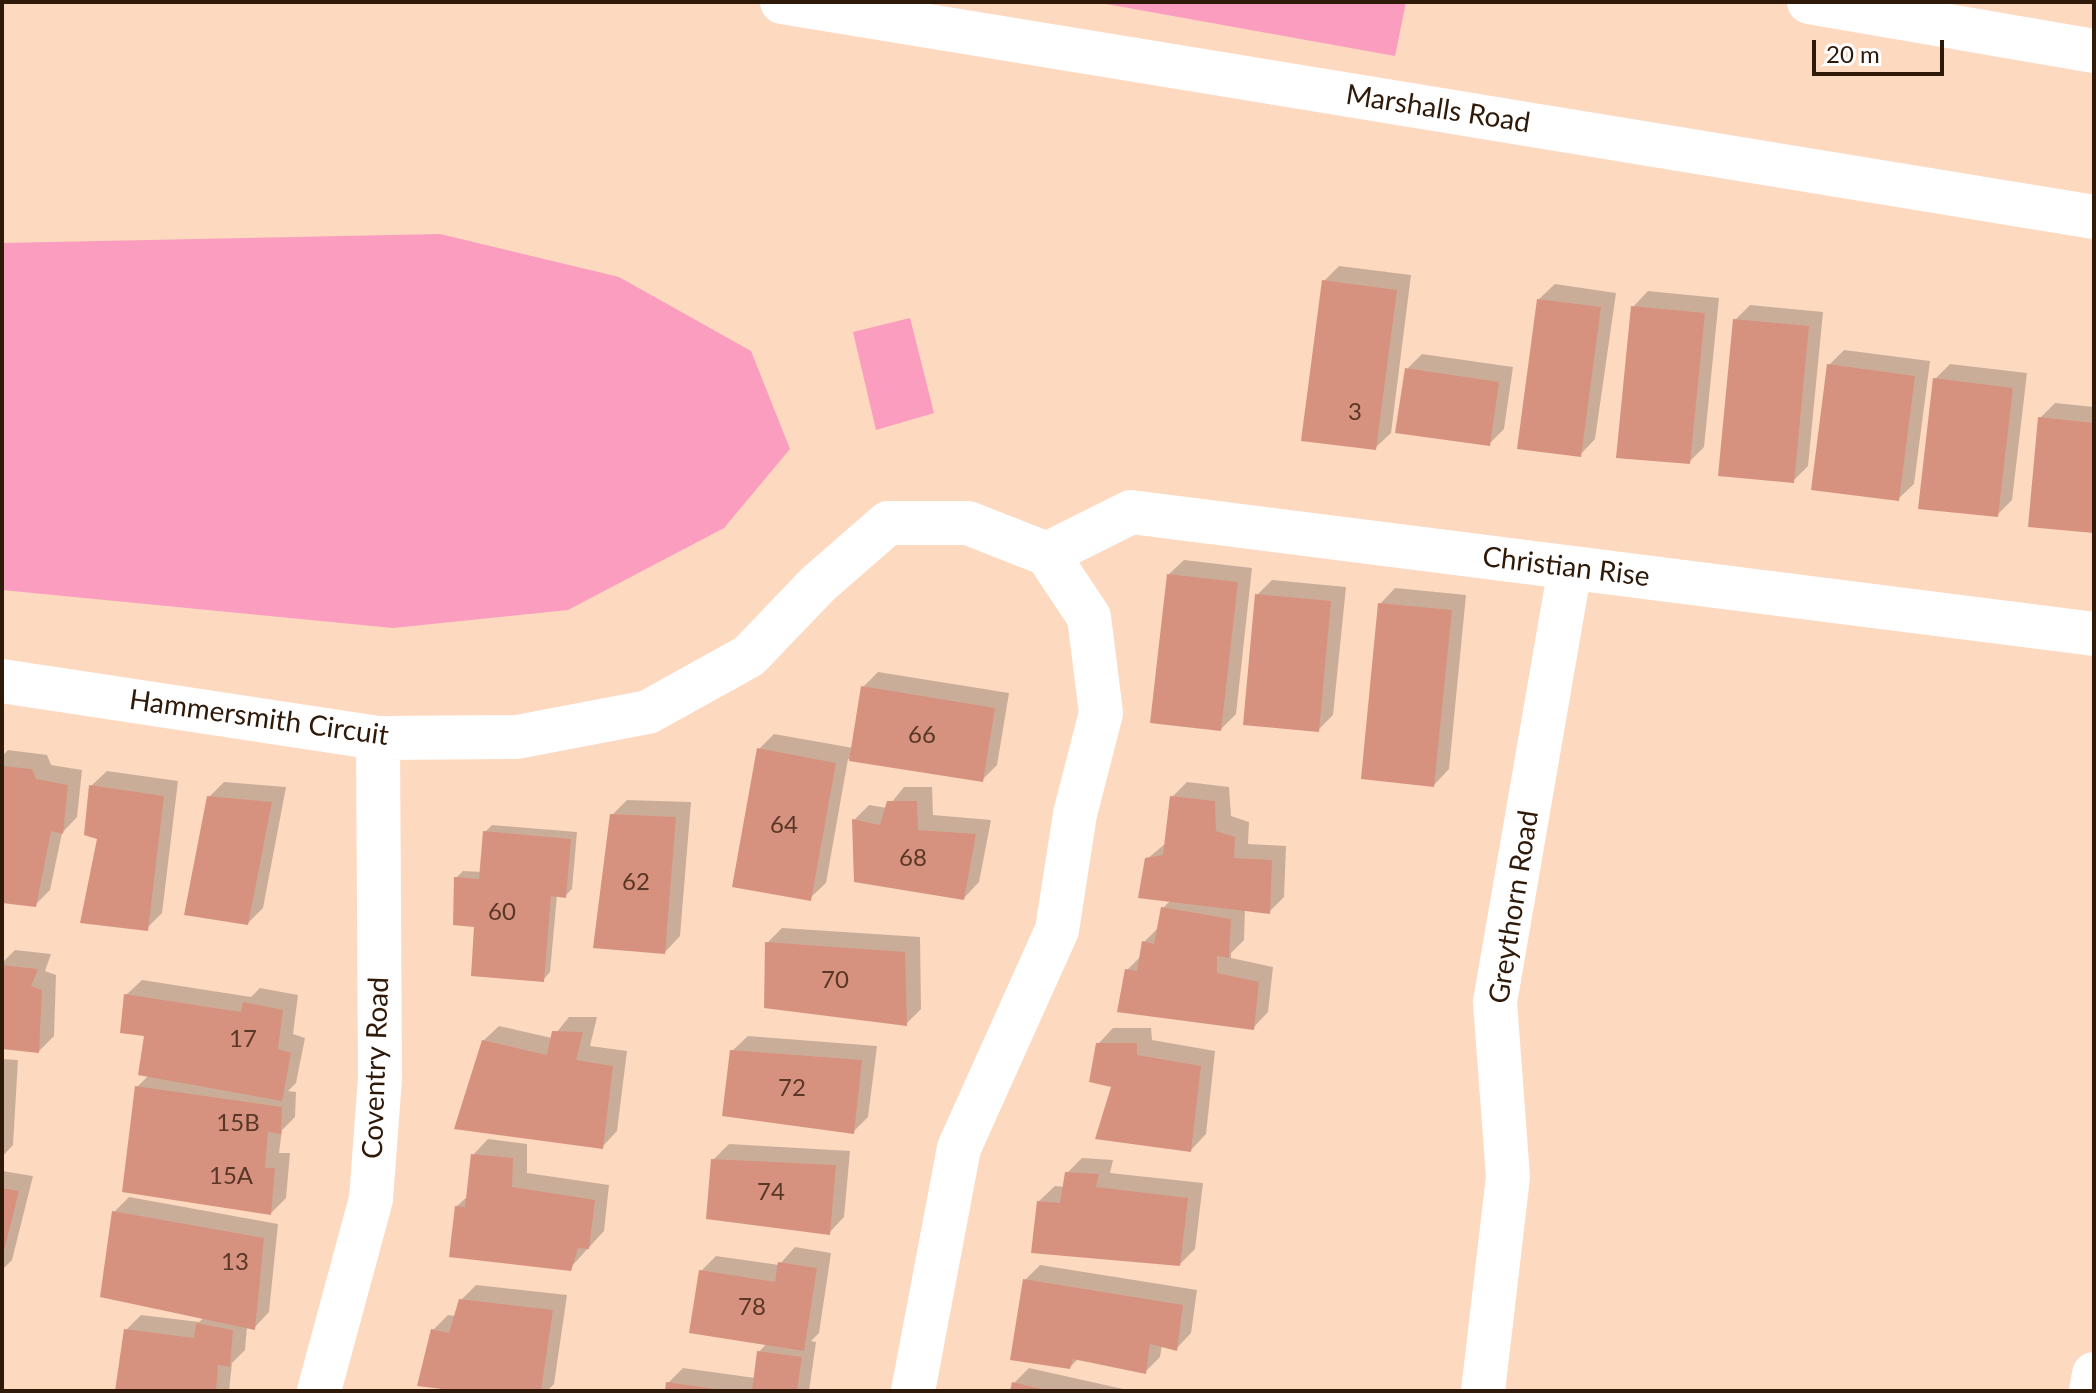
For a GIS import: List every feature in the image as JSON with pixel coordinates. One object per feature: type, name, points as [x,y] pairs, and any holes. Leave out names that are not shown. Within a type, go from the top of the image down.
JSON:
[{"type":"street","name":"Marshalls Road","points":[[782,2],[2094,217]]},
{"type":"street","points":[[1809,2],[2094,51]]},
{"type":"street","name":"Christian Rise","points":[[1047,554],[1131,512],[2094,634]]},
{"type":"street","name":"Hammersmith Circuit","points":[[2,681],[378,738],[517,737],[648,712],[749,656],[818,584],[888,523],[968,523],[1047,554]]},
{"type":"street","points":[[913,1391],[959,1148],[1057,930],[1075,814],[1101,713],[1089,617],[1047,554]]},
{"type":"street","name":"Greythorn Road","points":[[1483,1391],[1508,1177],[1495,1002],[1570,568]]},
{"type":"street","name":"Coventry Road","points":[[319,1391],[371,1199],[380,1078],[378,738]]},
{"type":"street","points":[[2091,1391],[2094,1374]]},
{"type":"shaded area","points":[[1095,2],[1406,2],[1395,56]]},
{"type":"shaded area","points":[[440,234],[619,277],[751,351],[790,449],[724,528],[568,610],[393,628],[2,590],[2,243]]},
{"type":"shaded area","points":[[910,318],[934,413],[876,430],[853,332]]},
{"type":"building","points":[[1322,280],[1397,290],[1376,450],[1301,441]]},
{"type":"building","points":[[1537,299],[1601,307],[1581,457],[1517,449]]},
{"type":"building","points":[[1631,306],[1705,313],[1690,464],[1616,458]]},
{"type":"building","points":[[1733,319],[1809,326],[1794,483],[1718,476]]},
{"type":"building","points":[[1827,364],[1915,376],[1899,501],[1811,490]]},
{"type":"building","points":[[1405,368],[1499,382],[1490,446],[1395,433]]},
{"type":"building","points":[[1933,378],[2013,388],[1998,517],[1918,509]]},
{"type":"building","points":[[2038,417],[2094,423],[2094,533],[2028,527]]},
{"type":"building","points":[[1167,574],[1238,582],[1221,731],[1150,723]]},
{"type":"building","points":[[1255,594],[1331,601],[1319,732],[1243,725]]},
{"type":"building","points":[[1378,603],[1452,610],[1434,787],[1361,779]]},
{"type":"building","points":[[861,686],[995,708],[983,782],[849,761]]},
{"type":"building","points":[[757,748],[836,763],[811,901],[732,887]]},
{"type":"building","points":[[2,766],[32,769],[36,779],[68,785],[63,834],[51,831],[36,907],[2,903]]},
{"type":"building","points":[[89,785],[164,796],[148,931],[80,923],[97,839],[84,835]]},
{"type":"building","points":[[207,796],[272,802],[248,925],[184,915]]},
{"type":"building","points":[[1170,796],[1215,801],[1216,831],[1235,837],[1234,858],[1272,860],[1270,914],[1138,898],[1145,858],[1163,855]]},
{"type":"building","points":[[887,801],[917,801],[918,830],[976,834],[964,900],[854,882],[852,819],[880,825]]},
{"type":"building","points":[[610,814],[676,817],[665,954],[593,948]]},
{"type":"building","points":[[483,831],[571,839],[566,898],[551,896],[544,982],[471,976],[474,927],[453,925],[454,877],[479,879]]},
{"type":"building","points":[[1161,907],[1231,919],[1229,958],[1217,956],[1217,973],[1259,982],[1254,1030],[1117,1012],[1125,969],[1137,971],[1142,941],[1154,944]]},
{"type":"building","points":[[765,942],[905,952],[907,1026],[764,1008]]},
{"type":"building","points":[[2,965],[38,969],[31,986],[42,990],[39,1053],[2,1049]]},
{"type":"building","points":[[124,994],[241,1012],[243,1002],[283,1010],[278,1049],[291,1053],[282,1101],[138,1075],[144,1036],[120,1033]]},
{"type":"building","points":[[552,1031],[583,1032],[576,1060],[613,1066],[603,1149],[454,1129],[482,1040],[547,1055]]},
{"type":"building","points":[[1096,1043],[1137,1043],[1137,1055],[1201,1066],[1191,1152],[1095,1139],[1111,1087],[1089,1082]]},
{"type":"building","points":[[730,1050],[862,1060],[854,1134],[722,1116]]},
{"type":"building","points":[[135,1086],[282,1107],[281,1134],[268,1132],[265,1168],[275,1168],[271,1215],[122,1192]]},
{"type":"building","points":[[471,1154],[513,1158],[512,1187],[595,1200],[589,1249],[578,1248],[571,1271],[449,1257],[455,1206],[465,1207]]},
{"type":"building","points":[[711,1159],[836,1165],[830,1235],[706,1219]]},
{"type":"building","points":[[1065,1172],[1099,1174],[1096,1187],[1188,1198],[1180,1266],[1031,1253],[1037,1201],[1060,1203]]},
{"type":"building","points":[[2,1188],[19,1191],[3,1255],[2,1255]]},
{"type":"building","points":[[112,1211],[264,1238],[255,1330],[100,1297]]},
{"type":"building","points":[[778,1262],[817,1268],[804,1351],[689,1333],[699,1270],[775,1282]]},
{"type":"building","points":[[1023,1279],[1183,1305],[1177,1351],[1150,1344],[1146,1374],[1073,1359],[1070,1369],[1010,1360]]},
{"type":"building","points":[[459,1299],[553,1310],[541,1391],[458,1391],[417,1386],[431,1329],[449,1333]]},
{"type":"building","points":[[196,1323],[233,1330],[230,1367],[218,1365],[216,1391],[115,1391],[124,1329],[194,1338]]},
{"type":"building","points":[[757,1351],[802,1357],[797,1391],[752,1391]]},
{"type":"building","points":[[666,1382],[716,1389],[716,1391],[665,1391]]},
{"type":"building","points":[[1012,1382],[1046,1390],[1010,1391]]}]
